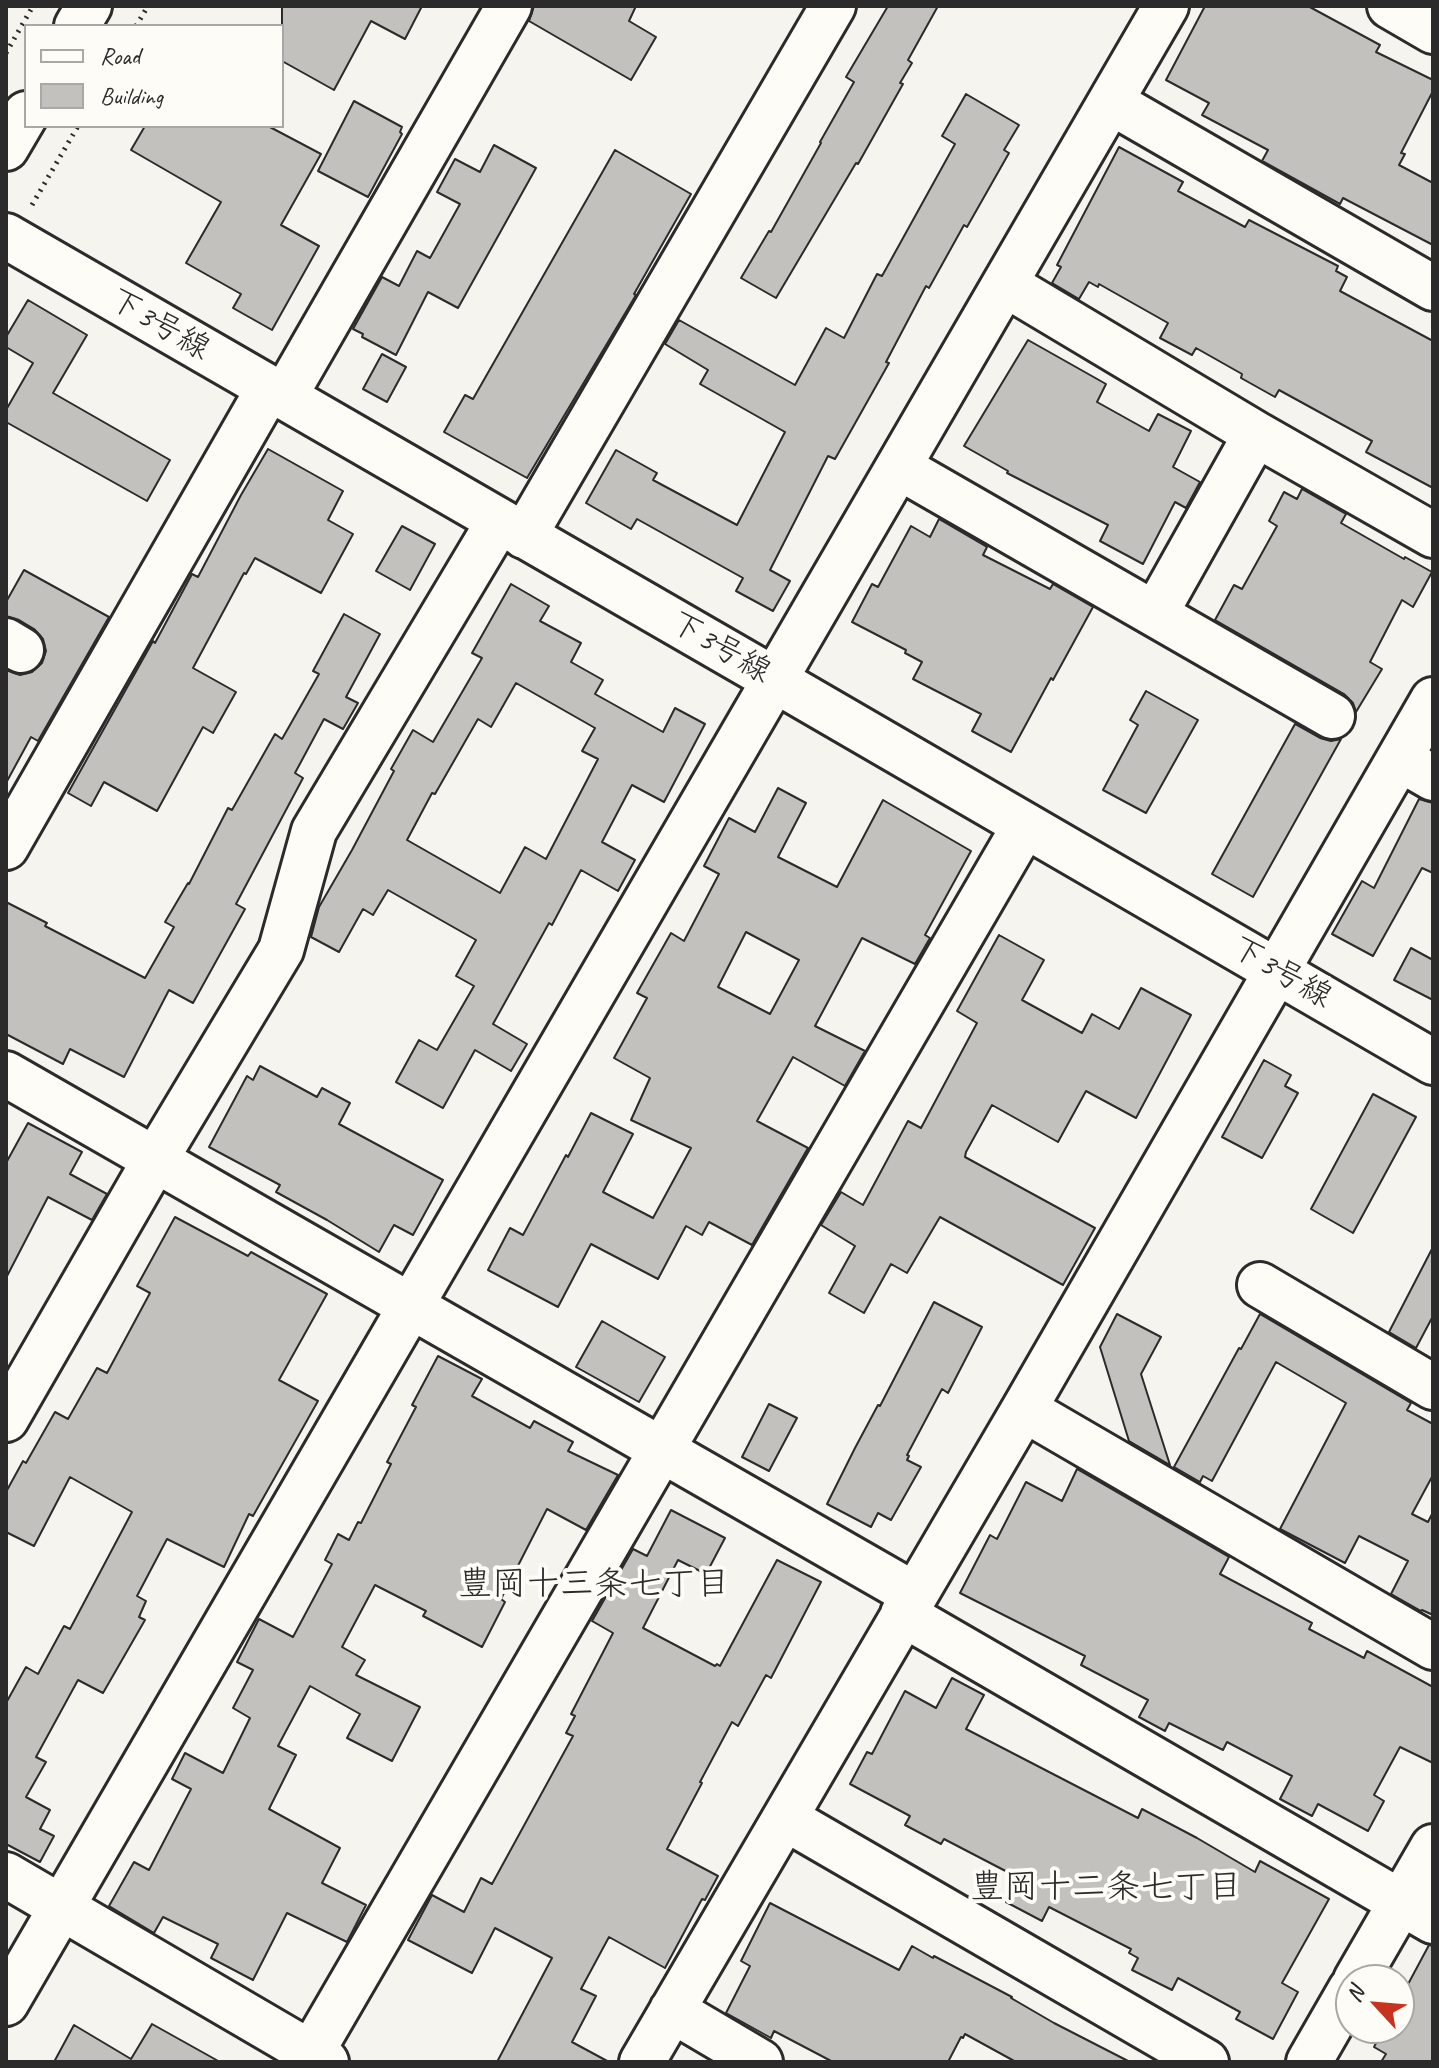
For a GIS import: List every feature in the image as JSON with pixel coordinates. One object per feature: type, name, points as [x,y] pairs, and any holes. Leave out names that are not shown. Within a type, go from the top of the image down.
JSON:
[{"type":"street","points":[[78,24],[89,6]]},
{"type":"street","points":[[6,847],[509,6]]},
{"type":"street","points":[[6,1419],[155,1160],[281,950],[314,831],[512,528],[833,6]]},
{"type":"street","points":[[6,2003],[1166,6]]},
{"type":"street","points":[[1390,6],[1433,31]]},
{"type":"street","points":[[1111,102],[1433,288]]},
{"type":"street","points":[[6,148],[24,117]]},
{"type":"street","name":"下3号線","points":[[9,238],[1433,1062]]},
{"type":"street","points":[[1005,284],[1256,434],[1433,535]]},
{"type":"street","points":[[1155,614],[1256,434]]},
{"type":"street","points":[[899,467],[1332,716]]},
{"type":"street","points":[[642,2062],[1277,971],[1416,768],[1433,700]]},
{"type":"street","points":[[6,1875],[319,2058],[660,1450],[1025,825]]},
{"type":"street","points":[[6,1074],[660,1450],[909,1605],[1417,1912]]},
{"type":"street","points":[[1260,1285],[1433,1387]]},
{"type":"street","points":[[1024,1409],[1433,1647]]},
{"type":"street","points":[[785,1818],[1206,2062]]},
{"type":"street","points":[[1370,1964],[1417,1912],[1433,1847]]},
{"type":"street","points":[[672,2010],[760,2062]]},
{"type":"street","points":[[1309,2062],[1335,2017]]},
{"type":"path","points":[[6,53],[33,6]]},
{"type":"path","points":[[137,24],[148,6]]},
{"type":"path","points":[[9,238],[77,128]]},
{"type":"building","points":[[282,6],[422,6],[405,39],[371,21],[334,90],[284,62]]},
{"type":"building","points":[[534,6],[636,6],[629,21],[656,37],[631,80],[529,21]]},
{"type":"building","points":[[888,6],[938,6],[908,60],[912,63],[900,83],[903,84],[776,298],[741,278],[771,232],[854,82],[846,77]]},
{"type":"building","points":[[1205,6],[1308,6],[1380,45],[1376,52],[1433,80],[1433,91],[1401,153],[1405,154],[1399,165],[1433,183],[1433,245],[1343,198],[1340,204],[1262,161],[1268,150],[1202,115],[1209,103],[1166,80]]},
{"type":"building","points":[[966,94],[1019,125],[1004,150],[1009,153],[929,288],[926,286],[886,362],[889,363],[835,459],[828,456],[770,570],[790,581],[773,611],[736,591],[743,578],[637,519],[631,529],[586,503],[616,450],[657,473],[653,480],[737,525],[785,432],[700,384],[708,370],[665,344],[679,320],[795,385],[826,328],[844,338],[877,274],[882,276],[955,144],[942,136]]},
{"type":"building","points":[[354,101],[402,127],[402,134],[368,197],[318,171]]},
{"type":"building","points":[[144,128],[272,128],[321,154],[281,225],[319,246],[272,330],[233,308],[241,294],[186,263],[221,202],[131,150]]},
{"type":"building","points":[[494,145],[536,168],[458,308],[428,292],[396,355],[362,337],[363,334],[353,329],[382,277],[399,286],[417,251],[430,258],[460,204],[437,192],[455,159],[480,172]]},
{"type":"building","points":[[1119,147],[1183,182],[1178,191],[1245,227],[1249,220],[1338,266],[1336,271],[1347,277],[1340,291],[1433,341],[1433,488],[1366,452],[1372,441],[1279,390],[1275,397],[1196,348],[1192,355],[1160,338],[1168,323],[1099,284],[1098,287],[1089,282],[1079,299],[1052,283],[1061,267],[1057,265]]},
{"type":"building","points":[[615,150],[691,194],[636,295],[527,478],[444,432],[465,395],[473,399]]},
{"type":"building","points":[[28,300],[87,335],[53,393],[170,460],[147,501],[6,422],[6,410],[33,363],[6,347],[6,337]]},
{"type":"building","points":[[1028,340],[1106,384],[1097,402],[1149,431],[1158,414],[1191,431],[1173,467],[1200,482],[1186,508],[1175,502],[1143,564],[1100,541],[1108,525],[1007,473],[964,446]]},
{"type":"building","points":[[382,354],[406,367],[387,402],[363,389]]},
{"type":"building","points":[[268,449],[343,491],[328,520],[353,534],[321,593],[255,558],[193,668],[236,692],[213,733],[203,727],[157,811],[104,782],[91,806],[68,793],[192,574],[198,577]]},
{"type":"building","points":[[1302,489],[1346,514],[1341,523],[1432,572],[1413,607],[1402,600],[1370,662],[1382,669],[1356,712],[1353,703],[1344,694],[1215,620],[1234,585],[1242,589],[1277,526],[1269,521],[1284,492],[1297,499]]},
{"type":"building","points":[[939,519],[987,547],[983,555],[1050,589],[1053,584],[1093,607],[1011,752],[972,731],[981,714],[913,679],[922,662],[905,653],[906,650],[852,622],[872,584],[878,587],[911,526],[930,537]]},
{"type":"building","points":[[402,526],[435,544],[410,590],[376,571]]},
{"type":"building","points":[[24,570],[109,617],[38,741],[31,737],[6,783],[6,670],[20,675],[32,672],[42,663],[46,651],[43,639],[34,629],[6,616],[6,602]]},
{"type":"building","points":[[511,584],[549,606],[540,621],[581,643],[571,662],[603,680],[595,694],[663,732],[675,708],[705,724],[664,802],[632,785],[602,842],[635,860],[618,891],[581,870],[552,925],[549,923],[493,1024],[527,1044],[511,1071],[475,1050],[443,1108],[396,1082],[419,1040],[437,1050],[474,986],[456,976],[476,940],[388,890],[373,915],[363,909],[339,952],[311,937],[319,907],[394,771],[391,769],[413,730],[433,742],[482,658],[472,653]],"holes":[[[516,683],[595,728],[582,751],[598,759],[546,859],[525,847],[500,893],[407,840],[478,719],[491,727]]]},
{"type":"building","points":[[344,614],[380,634],[346,697],[358,703],[343,729],[324,719],[295,773],[303,778],[236,904],[245,909],[193,1003],[169,990],[124,1077],[70,1049],[63,1064],[6,1034],[6,902],[145,978],[174,927],[165,922],[189,884],[228,808],[232,810],[275,734],[282,739],[319,674],[313,671]]},
{"type":"building","points":[[1146,691],[1198,720],[1146,813],[1103,790],[1138,725],[1130,720]]},
{"type":"building","points":[[1295,724],[1320,738],[1331,741],[1341,739],[1253,897],[1212,874]]},
{"type":"building","points":[[778,788],[806,803],[778,857],[837,887],[883,800],[971,851],[925,935],[930,938],[915,964],[862,938],[815,1026],[865,1051],[845,1086],[793,1057],[757,1121],[808,1148],[752,1245],[709,1222],[702,1235],[686,1226],[658,1279],[591,1244],[558,1307],[488,1270],[510,1228],[523,1235],[591,1113],[633,1134],[603,1192],[653,1218],[691,1148],[631,1120],[650,1078],[614,1058],[647,998],[637,993],[671,933],[684,941],[719,874],[704,866],[729,818],[755,832]],"holes":[[[746,932],[799,960],[770,1014],[718,987]]]},
{"type":"building","points":[[1419,799],[1433,803],[1433,873],[1422,868],[1373,956],[1332,934],[1362,881],[1374,888]]},
{"type":"building","points":[[999,935],[1044,960],[1022,1000],[1082,1033],[1092,1014],[1119,1029],[1141,988],[1191,1015],[1136,1118],[1086,1091],[1058,1142],[992,1105],[966,1152],[965,1157],[1095,1228],[1063,1285],[940,1217],[907,1273],[891,1264],[864,1313],[829,1293],[855,1246],[821,1225],[841,1192],[863,1205],[908,1121],[921,1128],[977,1023],[957,1011]]},
{"type":"building","points":[[1411,948],[1433,960],[1433,1000],[1394,980]]},
{"type":"building","points":[[1264,1060],[1291,1075],[1285,1086],[1298,1093],[1262,1158],[1222,1137]]},
{"type":"building","points":[[260,1066],[317,1097],[322,1088],[350,1103],[339,1124],[443,1180],[413,1235],[394,1225],[379,1252],[276,1192],[280,1185],[209,1147],[247,1076],[253,1080]]},
{"type":"building","points":[[1373,1094],[1416,1117],[1353,1233],[1311,1209]]},
{"type":"building","points":[[28,1123],[82,1152],[70,1174],[107,1194],[92,1220],[48,1197],[6,1278],[6,1163]]},
{"type":"building","points":[[175,1217],[248,1256],[251,1252],[327,1294],[279,1380],[318,1401],[253,1516],[249,1514],[224,1567],[167,1539],[137,1596],[146,1601],[139,1617],[145,1620],[103,1693],[78,1680],[36,1757],[46,1762],[26,1797],[50,1810],[40,1829],[54,1836],[40,1862],[6,1844],[6,1703],[26,1667],[38,1674],[64,1626],[70,1629],[132,1512],[70,1477],[34,1546],[6,1532],[6,1492],[55,1412],[68,1419],[97,1368],[107,1373],[150,1293],[137,1286]]},
{"type":"building","points":[[1433,1247],[1433,1316],[1416,1348],[1389,1332]]},
{"type":"building","points":[[934,1302],[982,1327],[948,1393],[942,1389],[907,1455],[907,1460],[921,1467],[891,1520],[878,1513],[871,1527],[827,1504]]},
{"type":"building","points":[[1117,1314],[1161,1337],[1141,1374],[1170,1465],[1129,1441],[1100,1347]]},
{"type":"building","points":[[1260,1314],[1411,1403],[1407,1410],[1433,1424],[1433,1475],[1412,1514],[1428,1522],[1433,1512],[1433,1615],[1391,1594],[1408,1561],[1359,1536],[1345,1563],[1280,1529],[1346,1403],[1276,1362],[1212,1481],[1203,1476],[1200,1482],[1174,1467]]},
{"type":"building","points":[[602,1321],[665,1357],[639,1402],[576,1367]]},
{"type":"building","points":[[438,1356],[482,1379],[472,1396],[530,1428],[534,1421],[573,1442],[568,1451],[618,1475],[586,1530],[547,1509],[501,1599],[505,1602],[482,1647],[423,1616],[426,1611],[375,1585],[342,1647],[365,1660],[356,1675],[420,1707],[392,1761],[347,1738],[360,1714],[310,1686],[278,1746],[296,1755],[269,1809],[340,1848],[322,1883],[366,1905],[347,1942],[287,1913],[253,1980],[211,1958],[218,1944],[163,1917],[154,1933],[109,1906],[134,1862],[149,1870],[191,1789],[172,1779],[185,1753],[223,1773],[250,1718],[233,1708],[253,1670],[237,1662],[259,1619],[293,1637],[332,1564],[325,1560],[338,1534],[349,1540],[358,1522],[361,1523],[391,1464],[387,1462],[416,1407],[412,1405]]},
{"type":"building","points":[[769,1404],[797,1418],[769,1471],[742,1457]]},
{"type":"building","points":[[1077,1469],[1229,1557],[1220,1574],[1312,1623],[1309,1629],[1364,1658],[1367,1651],[1433,1687],[1433,1763],[1400,1747],[1374,1795],[1384,1801],[1368,1831],[1318,1804],[1312,1816],[1280,1799],[1292,1776],[1227,1742],[1223,1750],[1169,1723],[1165,1731],[1139,1717],[1148,1700],[1081,1665],[1085,1656],[960,1593],[990,1535],[997,1539],[1026,1482],[1062,1501]]},
{"type":"building","points":[[671,1510],[725,1538],[706,1574],[678,1560],[643,1628],[715,1666],[720,1666],[777,1560],[821,1582],[771,1678],[766,1675],[738,1726],[732,1722],[667,1849],[718,1876],[665,1968],[609,1937],[581,1989],[596,1996],[572,2042],[609,2062],[497,2062],[552,1958],[495,1928],[472,1973],[408,1940],[432,1895],[464,1912],[481,1878],[492,1884],[573,1736],[566,1733],[575,1716],[571,1714],[613,1633],[592,1621],[633,1549],[647,1556]]},
{"type":"building","points":[[952,1678],[984,1695],[966,1729],[1138,1818],[1142,1809],[1255,1872],[1260,1861],[1329,1899],[1282,1983],[1298,1992],[1273,2039],[1236,2019],[1240,2012],[1178,1978],[1172,1990],[1132,1970],[1138,1958],[1129,1953],[1131,1949],[1049,1907],[1042,1921],[1006,1902],[1019,1878],[944,1839],[941,1844],[905,1825],[910,1816],[850,1784],[867,1752],[872,1754],[905,1691],[936,1708]]},
{"type":"building","points":[[770,1903],[899,1970],[912,1946],[1130,2062],[1016,2062],[965,2034],[948,2062],[833,2062],[774,2031],[771,2038],[726,2013],[750,1966],[741,1961]]},
{"type":"building","points":[[1429,1945],[1433,1946],[1433,2062],[1381,2062],[1386,2054],[1374,2047],[1376,2044],[1415,2044],[1415,1971]]},
{"type":"building","points":[[152,2024],[220,2062],[54,2062],[74,2025],[131,2059]]},
{"type":"district","name":"豊岡十三条七丁目","points":[[594,1585]]},
{"type":"district","name":"豊岡十二条七丁目","points":[[1106,1888]]}]
